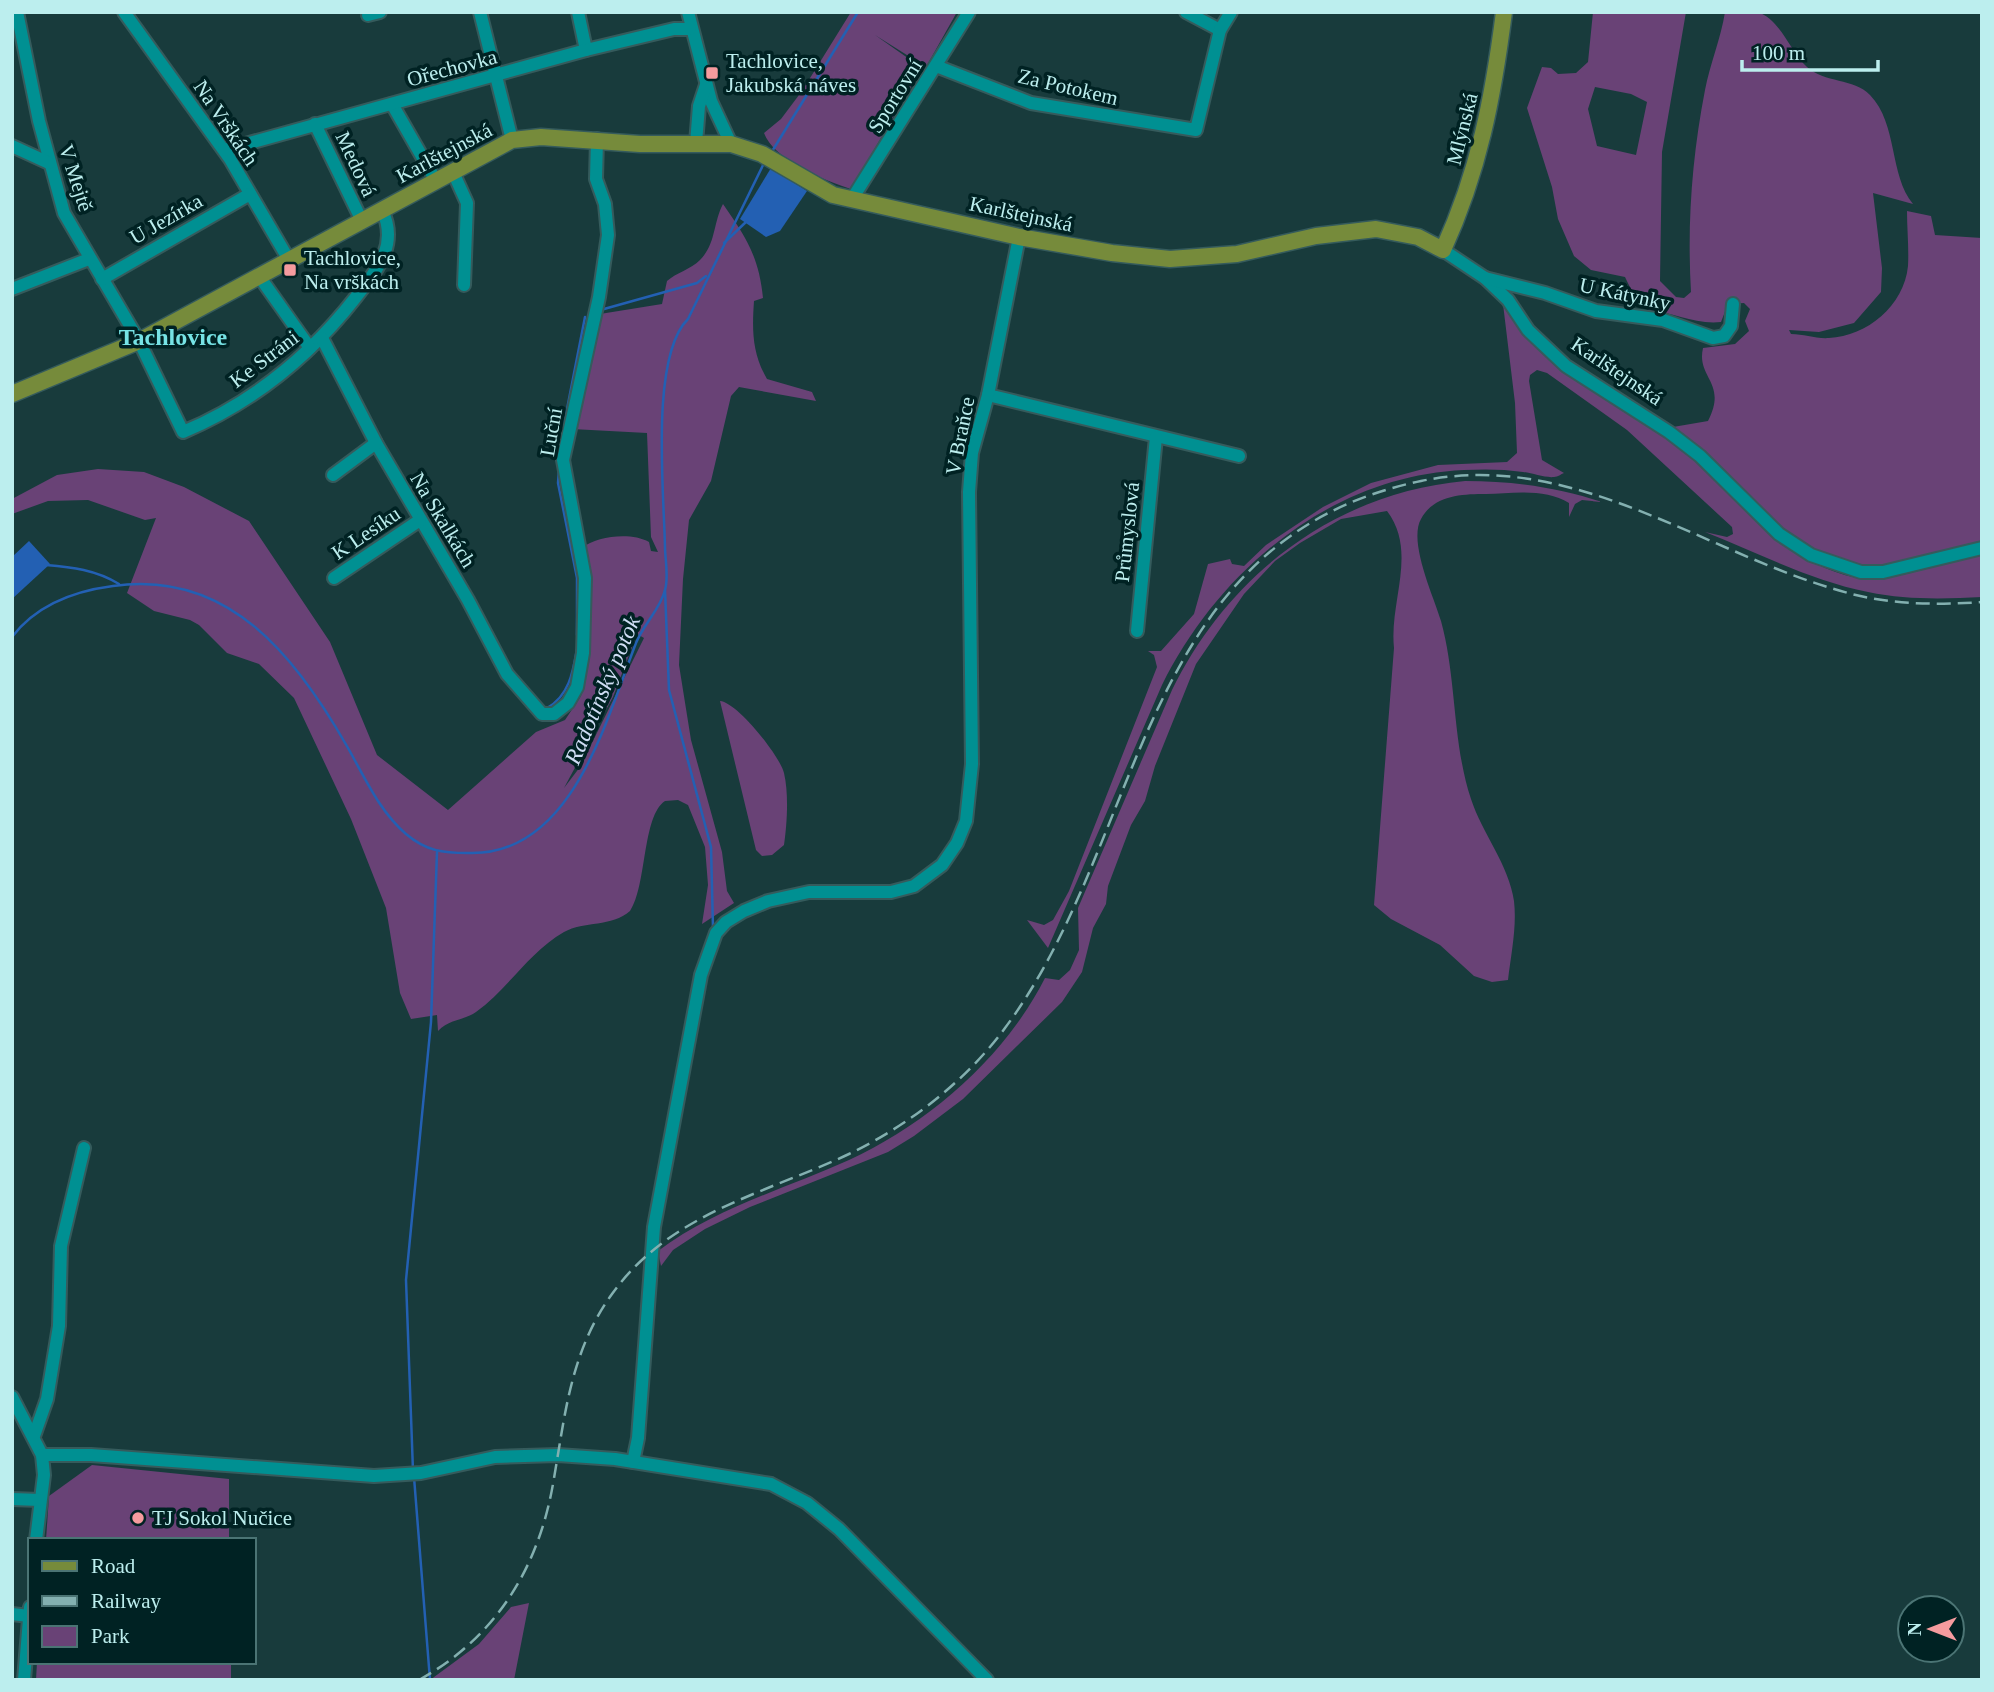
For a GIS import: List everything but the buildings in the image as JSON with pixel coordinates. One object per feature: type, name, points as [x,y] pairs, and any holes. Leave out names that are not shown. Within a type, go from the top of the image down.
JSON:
[{"type":"main road","name":"Mlýnská","points":[[1443,250],[1466,199],[1483,143],[1504,12]]},
{"type":"main road","name":"Karlštejnská","points":[[12,394],[139,341],[512,140],[541,137],[640,144],[731,144],[768,157],[833,195],[1019,237],[1111,253],[1170,259],[1237,254],[1317,236],[1376,229],[1418,237],[1443,250]]},
{"type":"street","name":"V Mejtě","points":[[17,12],[49,163],[64,213],[139,341]]},
{"type":"street","name":"Na Vrškách","points":[[124,12],[224,150],[289,260]]},
{"type":"street","points":[[480,12],[512,140]]},
{"type":"street","points":[[578,12],[586,50]]},
{"type":"street","points":[[688,12],[690,29],[706,85],[731,144]]},
{"type":"street","name":"Sportovní","points":[[852,199],[969,12]]},
{"type":"street","points":[[1186,12],[1220,30],[1231,12]]},
{"type":"street","name":"Ořechovka","points":[[224,150],[586,50],[674,29],[690,29]]},
{"type":"street","name":"Za Potokem","points":[[936,66],[1031,103],[1196,130],[1220,30]]},
{"type":"street","points":[[696,143],[699,106],[706,85]]},
{"type":"street","points":[[392,104],[436,181]]},
{"type":"street","name":"Medová","points":[[316,124],[362,221]]},
{"type":"street","name":"Luční","points":[[542,715],[554,714],[568,703],[577,687],[583,653],[585,578],[564,460],[599,298],[608,235],[605,204],[596,179],[597,139]]},
{"type":"street","points":[[12,146],[49,163]]},
{"type":"street","points":[[453,172],[467,204],[464,285]]},
{"type":"street","name":"U Jezírka","points":[[102,279],[250,194]]},
{"type":"street","name":"Ke Stráni","points":[[139,341],[183,432],[212,420],[270,383],[322,338],[385,260],[389,227],[382,210]]},
{"type":"street","name":"V Braňce","points":[[633,1462],[638,1438],[654,1227],[706,954],[716,933],[726,922],[768,901],[809,892],[891,892],[914,886],[942,865],[957,843],[970,803],[972,764],[969,492],[972,453],[988,395],[1019,237]]},
{"type":"street","name":"Karlštejnská","points":[[1443,250],[1485,278],[1508,300],[1528,330],[1566,366],[1670,432],[1700,456],[1779,534],[1811,555],[1861,572],[1883,572],[1976,549]]},
{"type":"street","points":[[12,289],[89,259]]},
{"type":"street","points":[[259,276],[310,348]]},
{"type":"street","name":"U Kátynky","points":[[1485,278],[1545,293],[1596,312],[1662,320],[1713,338],[1724,336],[1731,326],[1733,304]]},
{"type":"street","name":"Na Skalkách","points":[[322,338],[376,443],[508,674],[542,715]]},
{"type":"street","points":[[988,395],[1239,456]]},
{"type":"street","name":"Průmyslová","points":[[1137,631],[1156,437]]},
{"type":"street","points":[[334,475],[376,443]]},
{"type":"street","name":"K Lesíku","points":[[334,578],[420,520]]},
{"type":"street","points":[[34,1436],[47,1399],[59,1326],[61,1247],[69,1202],[84,1148]]},
{"type":"street","points":[[12,1396],[42,1455],[44,1475],[36,1538]]},
{"type":"street","points":[[42,1455],[91,1455],[323,1474],[414,1474],[512,1456],[558,1455],[633,1462],[751,1480],[790,1493],[839,1529],[987,1680]]},
{"type":"street","points":[[12,1499],[40,1500]]},
{"type":"street","points":[[24,1680],[28,1629]]},
{"type":"green space","points":[[1753,11],[1765,16],[1779,28],[1807,67],[1822,76],[1856,86],[1870,95],[1885,120],[1900,179],[1913,204],[1873,193],[1882,268],[1881,292],[1854,323],[1819,332],[1789,330],[1791,334],[1819,338],[1843,336],[1870,325],[1891,306],[1905,280],[1908,266],[1907,211],[1931,216],[1935,235],[1982,238],[1982,542],[1882,566],[1852,564],[1823,554],[1769,516],[1673,427],[1708,421],[1715,397],[1704,367],[1703,348],[1735,344],[1749,331],[1745,321],[1750,309],[1744,303],[1728,304],[1721,322],[1694,320],[1648,310],[1647,303],[1637,302],[1625,277],[1591,270],[1574,256],[1558,219],[1552,187],[1527,108],[1542,67],[1551,68],[1558,74],[1576,73],[1588,62],[1593,12],[1686,12],[1662,152],[1660,281],[1676,297],[1684,298],[1691,292],[1690,216],[1697,140],[1707,80],[1725,12]],"holes":[[[1595,87],[1631,94],[1647,102],[1636,155],[1597,146],[1588,109]]]},
{"type":"green space","points":[[851,12],[957,12],[926,67],[875,35],[922,68],[851,189],[801,168],[778,152],[764,133],[781,119],[802,91]]},
{"type":"green space","points":[[723,204],[745,237],[755,259],[763,298],[754,301],[753,332],[756,351],[767,379],[812,392],[816,401],[739,387],[731,396],[711,481],[689,520],[679,665],[691,740],[722,852],[727,891],[734,903],[702,924],[708,885],[705,847],[688,805],[678,800],[665,801],[652,821],[639,885],[630,911],[606,922],[580,926],[551,940],[488,1003],[438,1031],[437,1015],[411,1019],[400,993],[386,908],[351,819],[294,698],[259,664],[227,653],[199,625],[190,620],[154,611],[127,593],[156,518],[145,520],[88,500],[48,501],[12,514],[12,499],[57,475],[98,469],[144,472],[184,487],[249,521],[330,642],[377,755],[448,810],[536,732],[565,720],[581,696],[590,639],[588,582],[582,548],[605,538],[624,536],[649,542],[651,551],[658,552],[651,537],[647,433],[572,429],[600,314],[662,304],[667,281],[696,263],[705,254]],"holes":[[[637,634],[644,638],[580,767],[564,788],[613,697]]]},
{"type":"green space","points":[[1503,304],[1530,341],[1554,365],[1667,437],[1777,539],[1802,556],[1828,569],[1870,579],[1902,575],[1982,554],[1982,597],[1911,598],[1847,587],[1806,574],[1705,532],[1727,537],[1733,534],[1732,527],[1627,430],[1547,373],[1537,370],[1530,375],[1529,381],[1542,460],[1564,473],[1550,477],[1508,470],[1464,470],[1415,476],[1369,490],[1325,510],[1284,537],[1248,568],[1215,604],[1186,643],[1162,685],[1048,948],[1027,920],[1044,925],[1053,920],[1069,891],[1157,667],[1154,655],[1148,651],[1161,651],[1194,614],[1208,564],[1230,559],[1232,564],[1244,566],[1266,545],[1323,507],[1371,483],[1438,465],[1507,462],[1517,453],[1515,403]]},
{"type":"green space","points":[[1465,481],[1534,486],[1602,502],[1582,500],[1575,504],[1569,517],[1569,503],[1550,495],[1518,492],[1458,496],[1433,505],[1421,519],[1418,529],[1420,555],[1446,643],[1465,777],[1476,812],[1507,875],[1514,901],[1514,931],[1508,980],[1492,982],[1474,976],[1440,945],[1391,919],[1374,905],[1395,613],[1402,560],[1396,527],[1387,511],[1341,519],[1275,561],[1244,594],[1196,664],[1155,766],[1145,801],[1131,825],[1108,886],[1106,904],[1093,928],[1082,972],[1062,1002],[963,1099],[914,1136],[888,1152],[750,1207],[705,1229],[673,1250],[661,1266],[658,1251],[680,1236],[751,1200],[879,1145],[936,1107],[987,1061],[1009,1035],[1045,978],[1059,980],[1070,970],[1079,950],[1078,908],[1172,690],[1196,648],[1224,610],[1255,576],[1291,546],[1330,522],[1372,502],[1417,489]]},
{"type":"green space","points":[[720,701],[737,710],[757,731],[775,755],[784,773],[787,809],[784,845],[772,855],[762,856],[756,850]]},
{"type":"green space","name":"TJ Sokol Nučice","points":[[92,1465],[229,1479],[229,1538],[46,1538],[49,1496]]},
{"type":"green space","points":[[529,1603],[514,1680],[430,1680],[479,1644],[511,1607]]},
{"type":"green space","points":[[37,1664],[231,1664],[231,1680],[36,1680]]},
{"type":"water","points":[[771,168],[807,191],[780,231],[766,237],[740,219]]},
{"type":"water","points":[[29,541],[50,564],[12,599],[12,557]]},
{"type":"waterway","name":"Radotínský potok","points":[[771,153],[858,12]]},
{"type":"waterway","name":"Radotínský potok","points":[[12,637],[45,608],[84,591],[154,584],[191,591],[225,606],[255,627],[282,653],[328,715],[381,805],[413,840],[435,850],[468,853],[504,848],[534,833],[559,809],[580,778],[612,709],[636,643],[663,597],[667,574],[662,427],[668,363],[676,337],[688,319],[765,161]]},
{"type":"waterway","points":[[724,243],[747,221]]},
{"type":"waterway","points":[[604,309],[697,283],[706,276]]},
{"type":"waterway","points":[[560,445],[585,317]]},
{"type":"waterway","points":[[559,469],[558,483],[577,578],[577,635]]},
{"type":"waterway","points":[[46,565],[84,570],[119,584]]},
{"type":"waterway","points":[[665,590],[669,690],[711,847],[713,928]]},
{"type":"waterway","points":[[547,708],[565,690],[572,675],[577,649]]},
{"type":"waterway","points":[[413,1471],[406,1280],[431,1022],[437,852]]},
{"type":"waterway","points":[[414,1477],[430,1680]]},
{"type":"railway","points":[[419,1680],[470,1644],[491,1622],[524,1572],[546,1515],[571,1385],[578,1362],[598,1316],[612,1294],[635,1266],[690,1225],[720,1209],[849,1154],[893,1130],[954,1084],[989,1048],[1005,1028],[1052,952],[1090,871],[1159,705],[1202,630],[1256,565],[1327,514],[1421,481],[1478,475],[1533,480],[1587,492],[1795,576],[1848,593],[1915,603],[1982,602]]},
{"type":"place","name":"Tachlovice, Jakubská náves","points":[[712,73]]},
{"type":"place","name":"Tachlovice, Na vrškách","points":[[290,270]]},
{"type":"place","name":"TJ Sokol Nučice","points":[[138,1518]]},
{"type":"district","name":"Tachlovice","points":[[173,337]]}]
